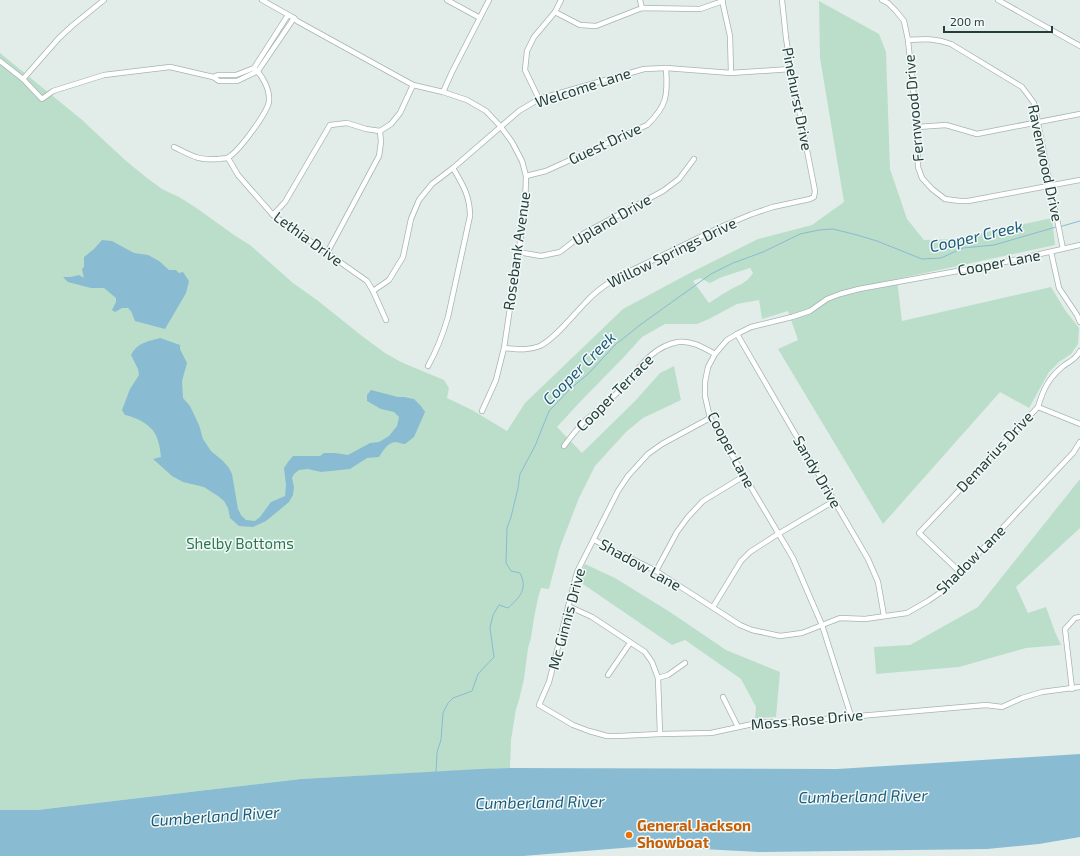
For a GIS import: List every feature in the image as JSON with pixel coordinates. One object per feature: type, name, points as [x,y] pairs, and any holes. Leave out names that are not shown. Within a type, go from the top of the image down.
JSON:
[{"type":"street","points":[[23,79],[59,38],[104,0]]},
{"type":"street","name":"Rosebank Avenue","points":[[262,0],[294,18],[297,22],[413,85],[443,92],[467,100],[486,111],[501,127],[518,150],[526,176],[525,208],[504,348],[496,380],[482,412]]},
{"type":"street","points":[[271,5],[274,0]]},
{"type":"street","points":[[447,0],[480,18]]},
{"type":"street","points":[[443,92],[489,0]]},
{"type":"street","points":[[539,100],[525,70],[527,51],[534,37],[555,12],[561,0]]},
{"type":"street","points":[[640,0],[642,8]]},
{"type":"street","points":[[555,12],[580,26],[596,26],[642,8],[700,9],[723,0],[730,36],[731,73]]},
{"type":"street","name":"Pinehurst Drive","points":[[782,0],[791,69],[815,191],[814,197]]},
{"type":"street","name":"Fernwood Drive","points":[[882,0],[896,10],[904,21],[908,40],[918,167],[922,178],[932,189],[945,199],[968,201],[1080,180]]},
{"type":"street","points":[[998,0],[1080,46]]},
{"type":"street","points":[[256,70],[288,15]]},
{"type":"street","points":[[0,61],[23,79],[42,99],[53,91],[104,75],[170,66],[213,77],[218,75],[236,75],[256,70],[294,18]]},
{"type":"street","name":"Ravenwood Drive","points":[[908,40],[932,38],[951,44],[1022,87],[1028,94],[1034,103],[1038,121],[1062,249]]},
{"type":"street","name":"Welcome Lane","points":[[373,290],[389,280],[403,257],[411,219],[419,200],[432,184],[453,168],[519,111],[539,100],[644,69],[666,68],[731,73],[791,69]]},
{"type":"street","name":"Guest Drive","points":[[526,176],[546,171],[647,125],[657,116],[665,100],[667,88],[666,68]]},
{"type":"street","points":[[174,147],[197,158],[210,160],[228,158],[241,145],[265,112],[269,100],[267,87],[256,70]]},
{"type":"street","points":[[273,215],[285,202],[330,125],[347,123],[366,129],[380,131],[391,124],[400,113],[413,85]]},
{"type":"street","points":[[916,127],[946,125],[977,134],[1080,114]]},
{"type":"street","points":[[327,253],[379,156],[381,142],[380,131]]},
{"type":"street","name":"Lethia Drive","points":[[228,158],[238,175],[273,215],[367,281],[373,290],[386,320]]},
{"type":"street","name":"Upland Drive","points":[[518,252],[541,256],[560,252],[583,234],[663,191],[679,178],[694,159]]},
{"type":"street","points":[[428,366],[438,347],[446,325],[470,216],[466,192],[453,168]]},
{"type":"street","name":"Willow Springs Drive","points":[[504,348],[523,350],[540,346],[550,340],[588,300],[616,278],[723,226],[752,214],[814,197]]},
{"type":"street","points":[[1062,249],[1080,245]]},
{"type":"street","name":"Cooper Lane","points":[[851,716],[822,624],[793,558],[710,418],[705,396],[705,382],[708,367],[715,354],[727,340],[737,334],[751,327],[810,311],[827,299],[852,291],[1032,257],[1062,249]]},
{"type":"street","points":[[1051,252],[1059,288],[1080,322]]},
{"type":"street","name":"Sandy Drive","points":[[737,334],[868,559],[878,582],[884,616]]},
{"type":"street","name":"Cooper Terrace","points":[[564,446],[584,422],[617,393],[647,358],[656,352],[666,346],[678,342],[693,344],[715,354]]},
{"type":"street","name":"Demarius Drive","points":[[961,573],[919,533],[1038,407],[1043,391],[1051,378],[1063,366],[1071,362],[1080,352]]},
{"type":"street","points":[[1038,407],[1080,424]]},
{"type":"street","name":"Mc Ginnis Drive","points":[[539,705],[550,682],[577,572],[618,491],[628,476],[648,454],[662,444],[710,418]]},
{"type":"street","name":"Shadow Lane","points":[[594,540],[656,571],[740,625],[752,630],[780,636],[802,633],[840,618],[866,619],[907,613],[944,590],[1073,453],[1080,442]]},
{"type":"street","points":[[656,571],[677,532],[688,517],[703,501],[744,476]]},
{"type":"street","points":[[713,607],[741,561],[750,552],[834,501]]},
{"type":"street","points":[[568,606],[592,617],[645,652],[652,662],[658,678],[660,734]]},
{"type":"street","points":[[1072,689],[1065,629],[1075,618],[1080,617]]},
{"type":"street","points":[[608,675],[630,643]]},
{"type":"street","points":[[658,678],[668,675],[685,663]]},
{"type":"street","name":"Moss Rose Drive","points":[[539,705],[573,725],[607,736],[711,733],[762,722],[790,722],[986,705],[1002,707],[1022,698],[1042,692],[1080,687]]},
{"type":"street","points":[[723,697],[738,727]]},
{"type":"green space","name":"Shelby Bottoms","points":[[819,1],[879,34],[886,52],[890,169],[907,219],[924,240],[955,239],[1052,218],[1055,245],[897,279],[902,321],[1051,287],[1065,310],[1079,328],[1078,344],[1071,354],[1059,362],[1049,372],[1029,408],[1000,392],[883,524],[778,349],[798,340],[788,311],[762,319],[759,300],[737,304],[697,324],[665,324],[642,337],[557,427],[582,453],[635,401],[660,373],[674,366],[681,400],[643,418],[626,432],[595,466],[579,498],[560,547],[549,589],[541,588],[528,648],[524,679],[516,709],[511,740],[510,768],[301,779],[37,810],[0,810],[0,53],[81,119],[125,160],[147,178],[162,189],[195,207],[250,245],[293,283],[385,353],[401,362],[444,380],[449,388],[447,398],[472,410],[507,431],[525,403],[623,309],[758,239],[812,225],[844,202],[820,58]],"holes":[[[750,268],[753,273],[744,282],[725,292],[709,303],[693,281],[700,278],[710,283],[722,277]]]},
{"type":"green space","points":[[1080,479],[1080,528],[1016,587],[1028,613],[1046,607],[1061,645],[1026,648],[959,667],[876,674],[874,647],[910,645],[978,607]]},
{"type":"green space","points":[[585,564],[615,578],[670,612],[726,650],[780,672],[776,717],[755,718],[756,707],[741,679],[685,640],[672,645],[577,580]]},
{"type":"water","points":[[102,240],[112,241],[134,253],[148,255],[159,261],[169,270],[176,270],[179,273],[183,272],[189,281],[186,293],[165,329],[135,321],[131,311],[128,308],[122,308],[115,312],[112,310],[116,302],[116,298],[104,288],[91,288],[68,282],[63,277],[79,275],[84,278],[82,269],[84,267],[84,257]]},
{"type":"water","points":[[160,338],[180,345],[180,349],[187,363],[182,381],[183,398],[190,406],[199,425],[203,439],[211,451],[229,468],[232,474],[238,509],[246,520],[255,521],[260,517],[271,502],[285,496],[286,485],[284,468],[293,456],[320,456],[324,453],[348,455],[370,443],[379,442],[389,436],[397,426],[399,417],[394,412],[381,409],[367,401],[367,395],[371,390],[398,397],[414,399],[425,412],[414,437],[405,444],[396,442],[392,443],[379,457],[367,458],[350,469],[321,472],[308,469],[299,470],[292,478],[294,487],[293,495],[289,502],[266,521],[253,527],[239,526],[230,518],[228,508],[224,501],[218,496],[204,487],[183,482],[172,476],[153,459],[161,457],[159,443],[153,431],[150,427],[135,418],[125,415],[122,410],[130,389],[139,375],[138,369],[131,355],[140,345]]},
{"type":"water","name":"Cumberland River","points":[[1080,754],[1080,837],[1039,844],[987,849],[759,852],[647,846],[523,856],[0,856],[0,810],[37,810],[301,779],[510,768],[837,769]]},
{"type":"waterway","name":"Cooper Creek","points":[[1059,227],[1080,221]]},
{"type":"waterway","name":"Cooper Creek","points":[[436,773],[437,752],[441,740],[443,713],[448,703],[453,698],[472,691],[478,674],[494,657],[490,628],[493,615],[499,605],[508,608],[522,592],[523,584],[520,573],[511,571],[506,563],[507,528],[518,488],[520,474],[535,446],[549,411],[570,389],[588,374],[615,345],[640,325],[711,274],[733,263],[763,252],[800,234],[833,229],[877,241],[922,259],[941,258],[963,248],[994,245],[1056,227]]},
{"type":"place","name":"General Jackson Showboat","points":[[629,835]]}]
